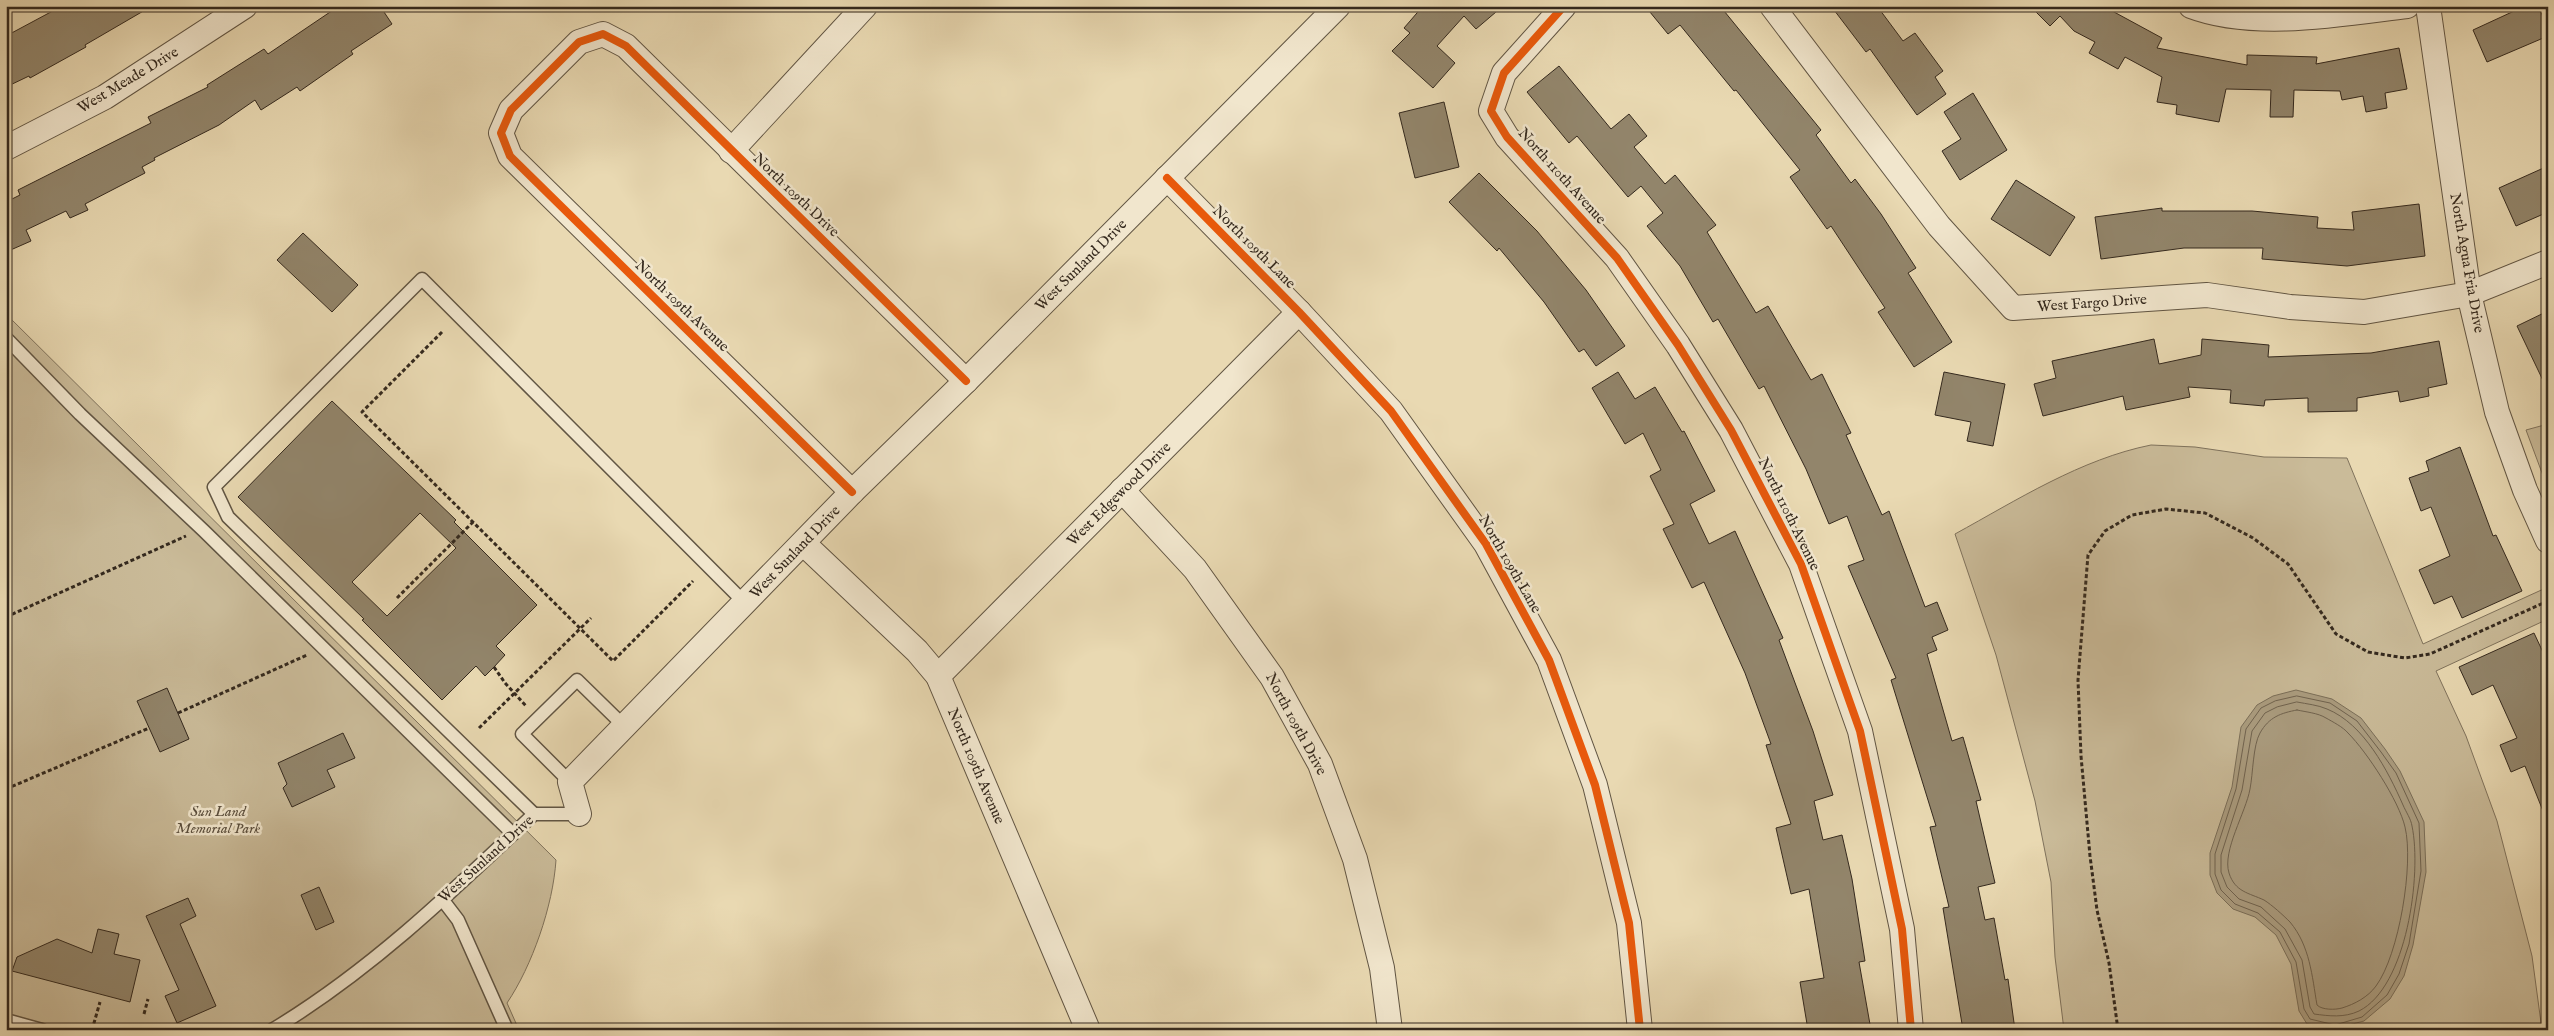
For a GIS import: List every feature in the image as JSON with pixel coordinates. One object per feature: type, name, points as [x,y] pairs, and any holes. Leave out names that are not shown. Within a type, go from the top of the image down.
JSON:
[{"type":"street","name":"West Meade Drive","points":[[6,148],[105,97],[245,6]]},
{"type":"street","points":[[731,151],[865,6]]},
{"type":"street","name":"West Sunland Drive","points":[[579,814],[570,782],[804,544],[852,492],[966,381],[1338,6]]},
{"type":"street","name":"North 110th Avenue","points":[[1564,6],[1504,73],[1491,111],[1507,137],[1617,258],[1678,345],[1732,430],[1801,564],[1860,731],[1902,929],[1911,1030]]},
{"type":"street","name":"West Fargo Drive","points":[[1772,6],[1939,226],[2013,308],[2207,295],[2290,306],[2364,312],[2469,294],[2548,262]]},
{"type":"street","points":[[2191,6],[2236,16],[2303,18],[2407,6]]},
{"type":"street","name":"North Agua Fria Drive","points":[[2428,6],[2469,294],[2497,412],[2526,490],[2548,541]]},
{"type":"street","name":"North 109th Drive","points":[[501,133],[511,110],[579,42],[603,34],[626,46],[966,381]]},
{"type":"street","name":"North 109th Avenue","points":[[501,133],[510,156],[852,492]]},
{"type":"street","name":"North 109th Lane","points":[[1166,178],[1300,312],[1391,411],[1486,544],[1549,660],[1595,784],[1627,914],[1640,1030]]},
{"type":"street","name":"West Edgewood Drive","points":[[938,676],[1300,312]]},
{"type":"street","name":"North 109th Drive","points":[[1122,490],[1195,570],[1206,585],[1272,677],[1320,764],[1355,859],[1382,968],[1390,1030]]},
{"type":"street","name":"North 109th Avenue","points":[[804,544],[917,651],[938,676],[1088,1030]]},
{"type":"lane","points":[[534,814],[228,517],[214,487],[422,279],[745,603]]},
{"type":"lane","points":[[6,338],[80,414],[202,529],[513,834]]},
{"type":"lane","points":[[570,782],[522,734],[577,680],[623,726]]},
{"type":"lane","name":"West Sunland Drive","points":[[272,1030],[319,1002],[362,970],[534,814],[579,814]]},
{"type":"lane","points":[[442,899],[458,920],[507,1030]]},
{"type":"lane","points":[[6,1020],[42,1030]]},
{"type":"path","points":[[442,332],[362,412],[613,661],[693,582]]},
{"type":"path","points":[[2118,1030],[2109,963],[2097,910],[2091,865],[2081,756],[2078,680],[2088,555],[2106,531],[2132,515],[2166,509],[2205,513],[2253,538],[2288,564],[2336,634],[2368,652],[2404,658],[2430,654],[2548,601]]},
{"type":"path","points":[[397,598],[473,522]]},
{"type":"path","points":[[6,617],[202,529]]},
{"type":"path","points":[[479,728],[591,618]]},
{"type":"path","points":[[178,713],[323,648]]},
{"type":"path","points":[[494,667],[513,693],[538,718]]},
{"type":"path","points":[[6,789],[149,728]]},
{"type":"path","points":[[144,1014],[148,998]]},
{"type":"path","points":[[92,1030],[100,1002]]},
{"type":"green space","name":"Sun Land Memorial Park","points":[[6,314],[556,860],[551,897],[540,935],[525,972],[507,1003],[519,1030],[6,1030]]},
{"type":"green space","points":[[2548,424],[2548,489],[2526,430]]},
{"type":"green space","points":[[2151,445],[2195,447],[2264,457],[2347,458],[2423,644],[2548,587],[2548,619],[2436,671],[2466,736],[2497,821],[2532,956],[2542,1030],[2064,1030],[2055,957],[2051,882],[2035,801],[1996,655],[1955,534],[2075,470],[2125,451]]},
{"type":"water","points":[[2296,690],[2332,699],[2361,718],[2400,771],[2424,822],[2426,872],[2413,945],[2404,976],[2390,999],[2364,1021],[2337,1028],[2307,1024],[2299,1011],[2291,964],[2276,935],[2255,917],[2233,909],[2217,893],[2210,875],[2210,853],[2232,787],[2241,727],[2257,705],[2273,696]]},
{"type":"building","points":[[62,6],[152,6],[85,45],[86,47],[30,78],[29,76],[6,87],[6,36]]},
{"type":"building","points":[[339,6],[380,6],[392,24],[351,51],[353,54],[300,91],[297,87],[261,110],[255,100],[219,125],[154,158],[155,160],[142,167],[145,173],[85,204],[88,210],[70,218],[66,211],[26,230],[31,241],[6,252],[6,202],[20,195],[18,190],[151,123],[148,117],[208,87],[207,85],[264,49],[268,54]]},
{"type":"building","points":[[1423,6],[1503,6],[1476,29],[1464,16],[1437,46],[1455,63],[1433,88],[1392,51],[1410,33],[1404,28]]},
{"type":"building","points":[[1645,6],[1720,6],[1821,130],[1816,135],[1851,183],[1855,179],[1881,214],[1916,268],[1908,273],[1952,342],[1914,367],[1878,312],[1885,308],[1831,226],[1827,229],[1790,177],[1800,170],[1736,90],[1734,91],[1680,25],[1668,34]]},
{"type":"building","points":[[1831,6],[1877,6],[1903,41],[1915,33],[1943,71],[1935,77],[1946,94],[1917,115],[1870,49],[1866,52]]},
{"type":"building","points":[[2030,6],[2103,6],[2162,38],[2157,48],[2247,65],[2247,55],[2317,57],[2316,64],[2399,48],[2407,89],[2385,93],[2387,108],[2366,112],[2363,96],[2342,100],[2340,91],[2294,90],[2293,117],[2270,117],[2271,90],[2226,89],[2219,122],[2176,114],[2177,105],[2157,102],[2162,77],[2125,57],[2118,69],[2089,53],[2095,42],[2074,31],[2060,16],[2050,26]]},
{"type":"building","points":[[2525,6],[2538,6],[2548,28],[2548,36],[2487,62],[2473,30]]},
{"type":"building","points":[[1559,66],[1611,129],[1629,114],[1647,136],[1634,147],[1665,184],[1675,175],[1716,225],[1707,232],[1756,313],[1768,306],[1811,380],[1822,374],[1851,433],[1846,435],[1882,515],[1889,511],[1925,607],[1937,602],[1948,630],[1932,637],[1937,650],[1927,654],[1952,741],[1963,737],[1981,800],[1976,801],[1995,883],[1978,887],[1985,920],[1994,918],[2005,980],[2008,979],[2015,1030],[1963,1030],[1943,908],[1949,907],[1930,827],[1936,826],[1891,680],[1896,678],[1848,566],[1864,560],[1847,516],[1829,524],[1806,469],[1764,386],[1759,389],[1718,319],[1713,322],[1680,266],[1647,226],[1663,213],[1641,186],[1628,197],[1577,136],[1569,143],[1527,92]]},
{"type":"building","points":[[1973,93],[2007,150],[1960,180],[1942,151],[1961,139],[1944,112]]},
{"type":"building","points":[[1444,102],[1459,167],[1415,178],[1399,113]]},
{"type":"building","points":[[2548,166],[2548,212],[2516,226],[2499,188]]},
{"type":"building","points":[[1479,173],[1537,231],[1586,290],[1625,346],[1596,366],[1584,349],[1579,352],[1544,302],[1499,248],[1497,251],[1449,202]]},
{"type":"building","points":[[2016,180],[2075,217],[2050,256],[1991,219]]},
{"type":"building","points":[[2419,204],[2425,256],[2347,266],[2262,259],[2263,248],[2184,248],[2101,259],[2095,217],[2162,208],[2162,211],[2252,211],[2318,217],[2317,228],[2354,230],[2352,212]]},
{"type":"building","points":[[303,233],[358,285],[332,312],[277,260]]},
{"type":"building","points":[[2548,311],[2548,391],[2517,326]]},
{"type":"building","points":[[2154,339],[2159,364],[2201,355],[2202,339],[2269,345],[2268,357],[2371,353],[2439,341],[2447,384],[2428,388],[2429,396],[2400,402],[2398,391],[2357,398],[2357,411],[2308,412],[2308,398],[2265,400],[2264,406],[2230,403],[2231,390],[2188,387],[2190,397],[2126,410],[2123,396],[2043,416],[2034,384],[2056,378],[2052,361]]},
{"type":"building","points":[[1618,372],[1635,399],[1655,387],[1682,432],[1684,431],[1715,491],[1690,504],[1709,544],[1735,531],[1783,638],[1779,640],[1813,731],[1833,795],[1814,801],[1823,840],[1842,835],[1852,879],[1865,961],[1859,962],[1871,1030],[1808,1030],[1800,982],[1824,978],[1809,889],[1791,894],[1776,828],[1791,824],[1766,745],[1771,744],[1745,673],[1704,582],[1692,588],[1663,529],[1674,524],[1650,476],[1661,470],[1643,433],[1625,444],[1592,388]]},
{"type":"building","points":[[1944,372],[2005,384],[1993,446],[1967,441],[1971,422],[1935,415]]},
{"type":"building","points":[[332,401],[456,520],[454,522],[537,605],[496,646],[505,655],[485,676],[476,666],[442,700],[362,620],[364,619],[238,497]],"holes":[[[420,513],[456,548],[387,616],[352,582]]]},
{"type":"building","points":[[2460,447],[2493,536],[2496,535],[2522,591],[2462,618],[2452,596],[2434,604],[2419,570],[2450,556],[2431,507],[2421,511],[2409,478],[2429,471],[2426,461]]},
{"type":"building","points":[[2534,633],[2548,663],[2547,821],[2525,766],[2511,772],[2500,745],[2517,738],[2493,685],[2472,695],[2459,667]]},
{"type":"building","points":[[167,688],[189,739],[160,752],[137,701]]},
{"type":"building","points":[[343,733],[355,758],[327,770],[335,787],[292,807],[283,788],[287,784],[278,763]]},
{"type":"building","points":[[319,887],[334,922],[316,930],[301,895]]},
{"type":"building","points":[[188,898],[196,916],[180,924],[216,1006],[177,1023],[165,996],[179,990],[146,916]]},
{"type":"building","points":[[98,929],[119,934],[114,954],[140,960],[130,1002],[12,971],[17,957],[57,939],[92,953]]},
{"type":"cycle path","points":[[1564,6],[1504,73],[1491,111],[1507,137],[1617,258],[1678,345],[1731,430],[1801,564],[1860,731],[1902,929],[1911,1030]]},
{"type":"cycle path","points":[[852,492],[510,156],[501,133],[511,110],[579,42],[603,34],[626,46],[966,381]]},
{"type":"cycle path","points":[[1167,178],[1299,312],[1391,411],[1486,544],[1549,660],[1595,785],[1629,923],[1640,1030]]}]
